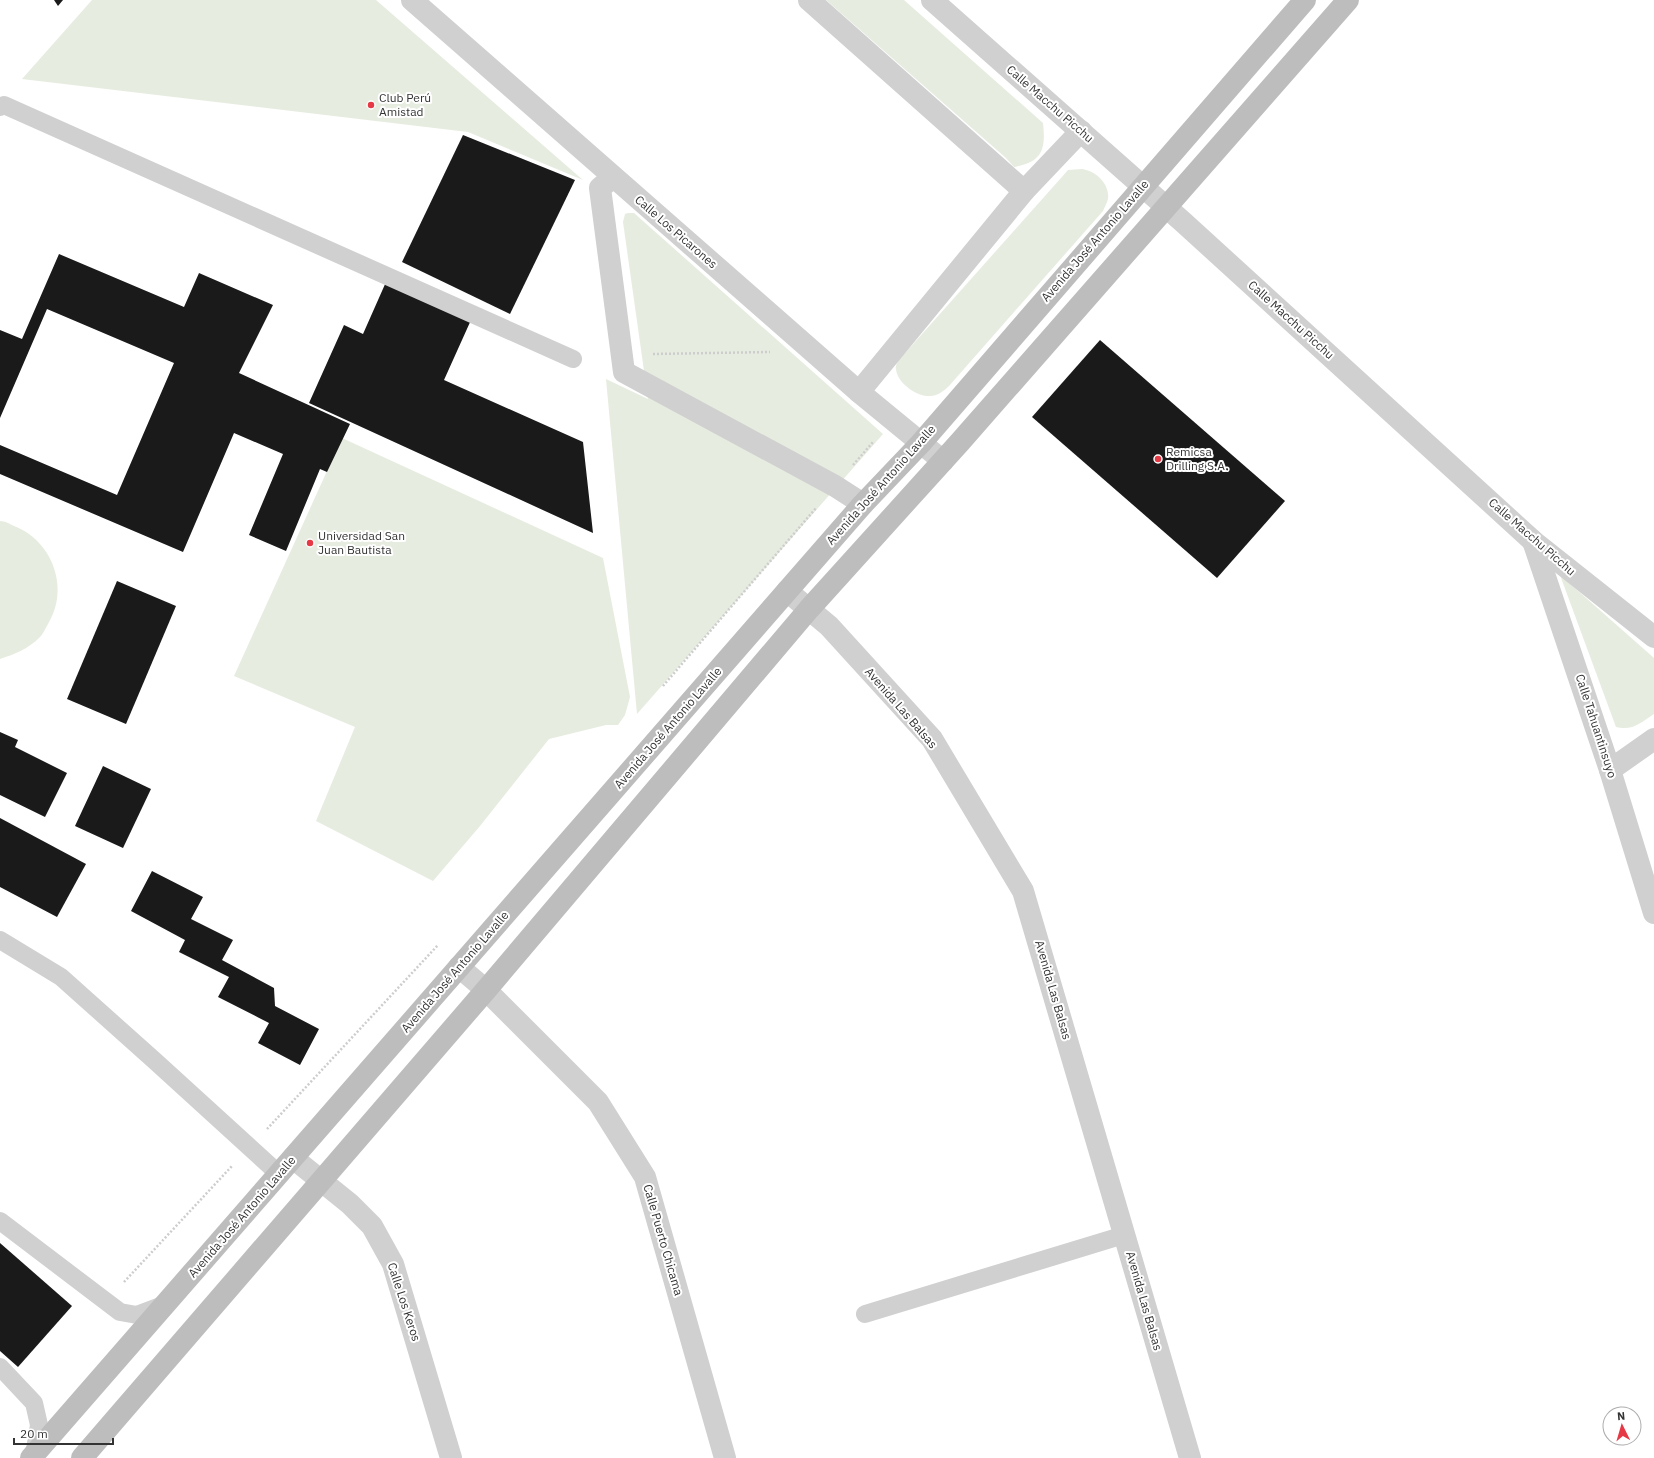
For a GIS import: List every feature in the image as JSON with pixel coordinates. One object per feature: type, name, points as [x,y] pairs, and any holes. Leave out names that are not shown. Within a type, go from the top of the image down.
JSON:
[{"type":"main road","name":"Avenida José Antonio Lavalle","points":[[33,1457],[863,504],[921,443],[1142,186],[1305,0]]},
{"type":"main road","points":[[82,1458],[486,990],[809,609],[943,461],[1348,0]]},
{"type":"street","name":"Calle Los Picarones","points":[[412,0],[859,392],[943,461]]},
{"type":"street","points":[[809,0],[1024,191]]},
{"type":"street","name":"Calle Macchu Picchu","points":[[932,0],[1167,207],[1533,541],[1654,637]]},
{"type":"street","points":[[859,392],[1024,191],[1081,132]]},
{"type":"street","points":[[613,177],[600,188],[624,372],[835,486],[863,504]]},
{"type":"street","name":"Calle Tahuantinsuyo","points":[[1533,541],[1610,770],[1654,913]]},
{"type":"street","name":"Avenida Las Balsas","points":[[788,591],[829,626],[932,739],[1024,891],[1190,1458]]},
{"type":"street","points":[[1610,770],[1654,739]]},
{"type":"street","name":"Calle Puerto Chicama","points":[[459,967],[486,990],[598,1102],[645,1177],[725,1458]]},
{"type":"street","name":"Calle Los Keros","points":[[294,1158],[350,1204],[372,1226],[393,1264],[451,1458]]},
{"type":"lane","points":[[0,107],[4,105],[11,108],[573,359]]},
{"type":"lane","points":[[0,940],[61,977],[279,1174]]},
{"type":"lane","points":[[0,1221],[120,1312],[137,1315],[166,1304]]},
{"type":"lane","points":[[865,1314],[1124,1234]]},
{"type":"lane","points":[[0,1367],[34,1403],[39,1426],[33,1457]]},
{"type":"path","points":[[622,355],[771,352]]},
{"type":"path","points":[[658,692],[874,440]]},
{"type":"path","points":[[106,1301],[439,944]]},
{"type":"shaded area","name":"Club Perú Amistad","points":[[92,0],[376,0],[583,180],[468,132],[22,79]]},
{"type":"shaded area","points":[[826,0],[904,0],[1043,123],[1044,141],[1040,153],[1031,162],[1014,167],[1006,158]]},
{"type":"shaded area","points":[[1082,169],[1097,175],[1107,188],[1108,199],[1103,211],[947,388],[933,396],[925,396],[908,388],[897,374],[896,367],[898,361],[1068,170]]},
{"type":"shaded area","points":[[634,213],[883,434],[637,714],[606,379],[648,399],[623,222],[625,214]]},
{"type":"shaded area","points":[[342,438],[603,558],[630,697],[625,715],[618,725],[606,725],[549,739],[480,826],[433,881],[316,821],[355,727],[234,676]]},
{"type":"shaded area","points":[[0,521],[28,533],[48,554],[54,568],[57,582],[57,596],[54,610],[40,637],[21,651],[0,659]]},
{"type":"shaded area","points":[[1560,575],[1654,658],[1654,714],[1640,723],[1627,728],[1616,727]]},
{"type":"building","points":[[54,0],[63,0],[58,6]]},
{"type":"building","points":[[463,135],[575,180],[510,314],[402,262]]},
{"type":"building","points":[[59,254],[184,307],[199,273],[273,305],[239,373],[350,424],[327,472],[320,469],[286,551],[249,535],[283,454],[234,433],[183,552],[0,474],[0,445],[117,495],[174,363],[47,309],[0,418],[0,330],[22,339]]},
{"type":"building","points":[[386,282],[471,320],[444,380],[583,442],[593,533],[309,403],[344,325],[363,334]]},
{"type":"building","name":"Remicsa Drilling S.A.","points":[[1100,340],[1285,501],[1217,578],[1032,417]]},
{"type":"building","points":[[117,581],[176,606],[126,724],[67,699]]},
{"type":"building","points":[[0,732],[18,740],[15,747],[67,773],[45,817],[0,795]]},
{"type":"building","points":[[103,766],[151,789],[123,848],[75,826]]},
{"type":"building","points":[[0,818],[86,864],[57,917],[0,887]]},
{"type":"building","points":[[152,871],[203,897],[191,919],[233,940],[222,960],[274,988],[275,1006],[319,1029],[300,1065],[258,1043],[269,1023],[218,997],[229,977],[179,952],[185,940],[131,911]]},
{"type":"building","points":[[0,1243],[72,1306],[18,1367],[0,1351]]},
{"type":"place","name":"Club Perú Amistad","points":[[371,105]]},
{"type":"place","name":"Remicsa Drilling S.A.","points":[[1158,459]]},
{"type":"place","name":"Universidad San Juan Bautista","points":[[310,543]]}]
